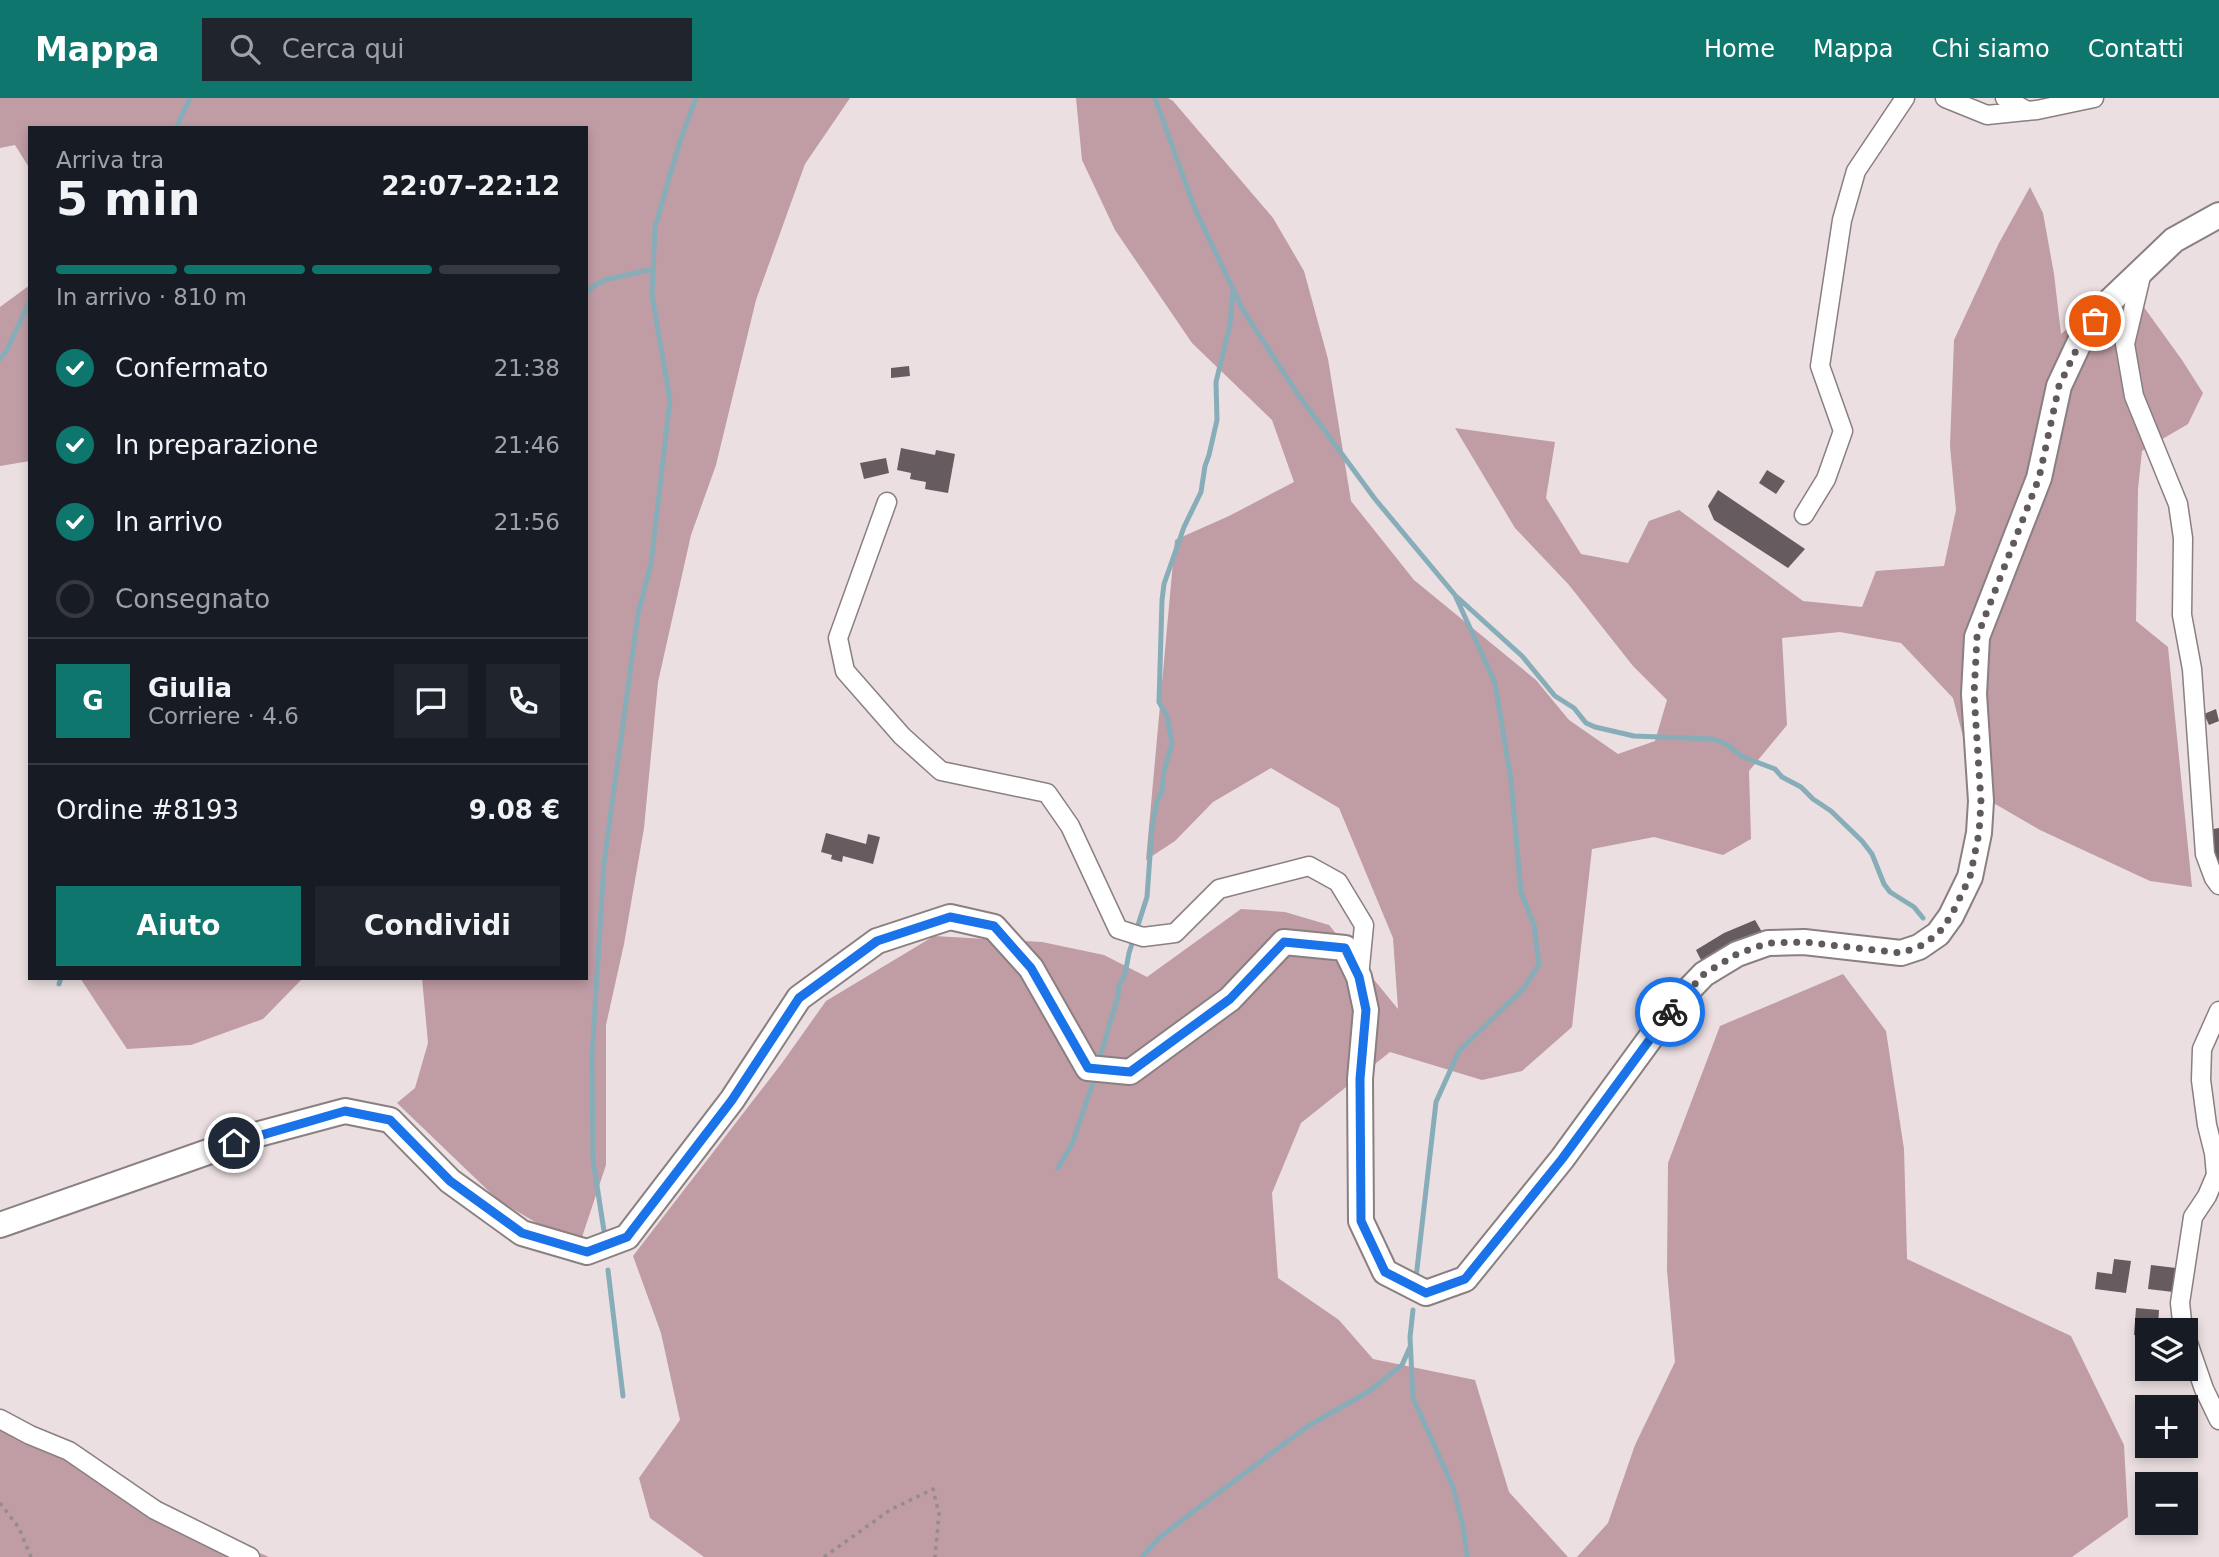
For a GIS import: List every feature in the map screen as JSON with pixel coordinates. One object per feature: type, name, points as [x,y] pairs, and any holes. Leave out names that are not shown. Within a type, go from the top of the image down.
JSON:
[{"type":"street","points":[[1804,515],[1825,479],[1843,431],[1820,366],[1842,220],[1856,171],[1905,98]]},
{"type":"street","points":[[1945,98],[1987,115],[2027,111],[2094,98]]},
{"type":"street","points":[[2005,98],[2027,111]]},
{"type":"street","points":[[0,1225],[260,1134],[345,1111],[390,1120],[450,1181],[522,1233],[587,1252],[627,1237],[732,1100],[799,998],[877,941],[950,917],[994,926],[1031,968],[1088,1068],[1130,1072],[1230,999],[1284,942],[1345,948],[1359,977],[1366,1010],[1360,1079],[1361,1221],[1385,1272],[1426,1293],[1465,1279],[1562,1159],[1676,1003],[1704,974],[1737,954],[1768,943],[1804,942],[1901,953],[1919,947],[1938,934],[1951,916],[1970,877],[1979,833],[1981,802],[1974,694],[1977,637],[2039,478],[2059,386],[2081,340],[2108,303],[2174,240],[2219,215]]},
{"type":"street","points":[[2143,268],[2125,344],[2134,396],[2178,504],[2183,538],[2182,615],[2192,669],[2205,854],[2219,885]]},
{"type":"street","points":[[887,502],[838,638],[845,671],[902,736],[942,771],[1047,793],[1070,826],[1118,929],[1143,937],[1175,933],[1219,889],[1309,866],[1338,882],[1364,925],[1359,977]]},
{"type":"street","points":[[2182,1318],[2180,1303],[2193,1217],[2207,1196],[2216,1175],[2201,1080],[2202,1049],[2219,1011]]},
{"type":"street","points":[[2198,1372],[2219,1420]]},
{"type":"street","points":[[0,1419],[69,1451],[155,1510],[250,1557]]},
{"type":"path","points":[[824,1557],[890,1510],[933,1489],[939,1514],[935,1557]]},
{"type":"path","points":[[0,1503],[19,1528],[31,1557]]},
{"type":"shaded area","points":[[0,98],[850,98],[805,164],[756,300],[716,465],[691,535],[658,682],[644,828],[624,944],[606,1025],[606,1165],[582,1237],[552,1232],[498,1200],[397,1103],[415,1088],[428,1043],[422,980],[588,980],[588,126],[28,126],[28,166],[15,145],[0,148]]},
{"type":"shaded area","points":[[1076,98],[1168,98],[1173,101],[1273,218],[1304,271],[1328,359],[1351,501],[1414,580],[1536,680],[1569,720],[1618,754],[1655,741],[1667,700],[1633,666],[1569,585],[1515,528],[1455,428],[1555,442],[1546,498],[1581,554],[1628,563],[1649,521],[1679,510],[1803,601],[1862,607],[1876,571],[1944,566],[1956,510],[1950,446],[1954,340],[1999,243],[2030,187],[2043,213],[2061,334],[2125,281],[2203,393],[2188,424],[2142,451],[2138,489],[2136,621],[2168,647],[2192,887],[2150,881],[2040,830],[1978,794],[1953,698],[1901,643],[1840,632],[1782,638],[1787,725],[1749,771],[1751,839],[1723,855],[1654,837],[1592,849],[1572,1027],[1522,1071],[1482,1080],[1390,1052],[1301,1123],[1272,1193],[1278,1278],[1339,1320],[1373,1359],[1475,1380],[1509,1492],[1568,1557],[704,1557],[650,1518],[639,1478],[680,1420],[661,1333],[633,1256],[782,1063],[826,1001],[934,936],[1042,942],[1104,955],[1147,977],[1241,909],[1285,912],[1329,925],[1398,1009],[1393,938],[1339,808],[1271,768],[1213,802],[1175,841],[1146,860],[1175,540],[1294,482],[1272,420],[1192,343],[1115,230],[1082,160]]},
{"type":"shaded area","points":[[28,286],[28,461],[0,466],[0,307]]},
{"type":"shaded area","points":[[1843,974],[1886,1031],[1904,1149],[1907,1259],[2071,1336],[2124,1445],[2128,1517],[2072,1557],[1577,1557],[1608,1523],[1635,1445],[1675,1362],[1667,1270],[1668,1163],[1720,1026]]},
{"type":"shaded area","points":[[81,980],[301,980],[263,1019],[191,1045],[127,1049]]},
{"type":"shaded area","points":[[0,1419],[141,1502],[269,1557],[0,1557]]},
{"type":"building","points":[[909,366],[910,376],[891,378],[891,368]]},
{"type":"building","points":[[901,448],[935,455],[936,450],[955,454],[948,493],[925,489],[926,482],[910,479],[911,473],[897,470]]},
{"type":"building","points":[[886,458],[889,473],[864,479],[860,463]]},
{"type":"building","points":[[1767,470],[1785,481],[1776,494],[1759,483]]},
{"type":"building","points":[[1718,490],[1805,549],[1788,568],[1714,520],[1708,506]]},
{"type":"building","points":[[2216,709],[2219,721],[2209,725],[2204,714]]},
{"type":"building","points":[[2219,828],[2219,871],[2218,871],[2208,830]]},
{"type":"building","points":[[826,833],[866,844],[868,834],[880,837],[873,864],[843,856],[842,862],[831,859],[832,855],[821,852]]},
{"type":"building","points":[[1755,920],[1762,932],[1703,964],[1696,950],[1724,933]]},
{"type":"building","points":[[2114,1259],[2131,1261],[2126,1293],[2095,1289],[2097,1272],[2112,1274]]},
{"type":"building","points":[[2151,1265],[2176,1268],[2173,1292],[2148,1289]]},
{"type":"building","points":[[2136,1308],[2159,1310],[2158,1318],[2135,1318]]},
{"type":"waterway","points":[[177,126],[190,98]]},
{"type":"waterway","points":[[604,1231],[593,1160],[592,1056],[604,863],[638,614],[651,564],[670,400],[652,295],[655,227],[680,141],[696,98]]},
{"type":"waterway","points":[[1155,98],[1194,207],[1243,310],[1297,393],[1375,499],[1455,595],[1495,683],[1511,780],[1521,892],[1534,925],[1539,965],[1523,989],[1459,1051],[1436,1102],[1416,1278]]},
{"type":"waterway","points":[[588,290],[604,280],[653,269]]},
{"type":"waterway","points":[[1099,1061],[1119,985],[1125,974],[1147,897],[1152,828],[1172,743],[1167,716],[1159,702],[1164,584],[1184,527],[1201,492],[1217,420],[1216,382],[1230,325],[1233,291]]},
{"type":"waterway","points":[[0,359],[7,350],[28,304]]},
{"type":"waterway","points":[[1457,597],[1522,656],[1555,696],[1574,708],[1586,723],[1634,736],[1713,739],[1726,744],[1743,757],[1775,769],[1782,777],[1801,787],[1831,811],[1862,841],[1872,854],[1890,892],[1914,907],[1923,918]]},
{"type":"waterway","points":[[59,984],[60,980]]},
{"type":"waterway","points":[[1058,1168],[1072,1144],[1096,1074]]},
{"type":"waterway","points":[[608,1270],[623,1396]]},
{"type":"waterway","points":[[1413,1310],[1410,1337],[1413,1398],[1453,1487],[1463,1526],[1467,1557]]},
{"type":"waterway","points":[[1142,1557],[1159,1538],[1308,1426],[1368,1392],[1402,1365],[1410,1347]]},
{"type":"way so far","points":[[1670,1012],[1704,974],[1737,954],[1768,943],[1804,942],[1901,953],[1919,947],[1938,934],[1951,916],[1970,877],[1979,833],[1981,802],[1974,694],[1977,637],[2039,478],[2059,386],[2081,340],[2095,321]]},
{"type":"route","points":[[234,1143],[345,1111],[390,1120],[450,1181],[522,1233],[587,1252],[627,1237],[732,1100],[799,998],[877,941],[950,917],[994,926],[1031,968],[1088,1068],[1130,1072],[1230,999],[1284,942],[1345,948],[1359,977],[1366,1010],[1360,1079],[1361,1221],[1385,1272],[1426,1293],[1465,1279],[1562,1159],[1618,1079],[1670,1012]]}]
